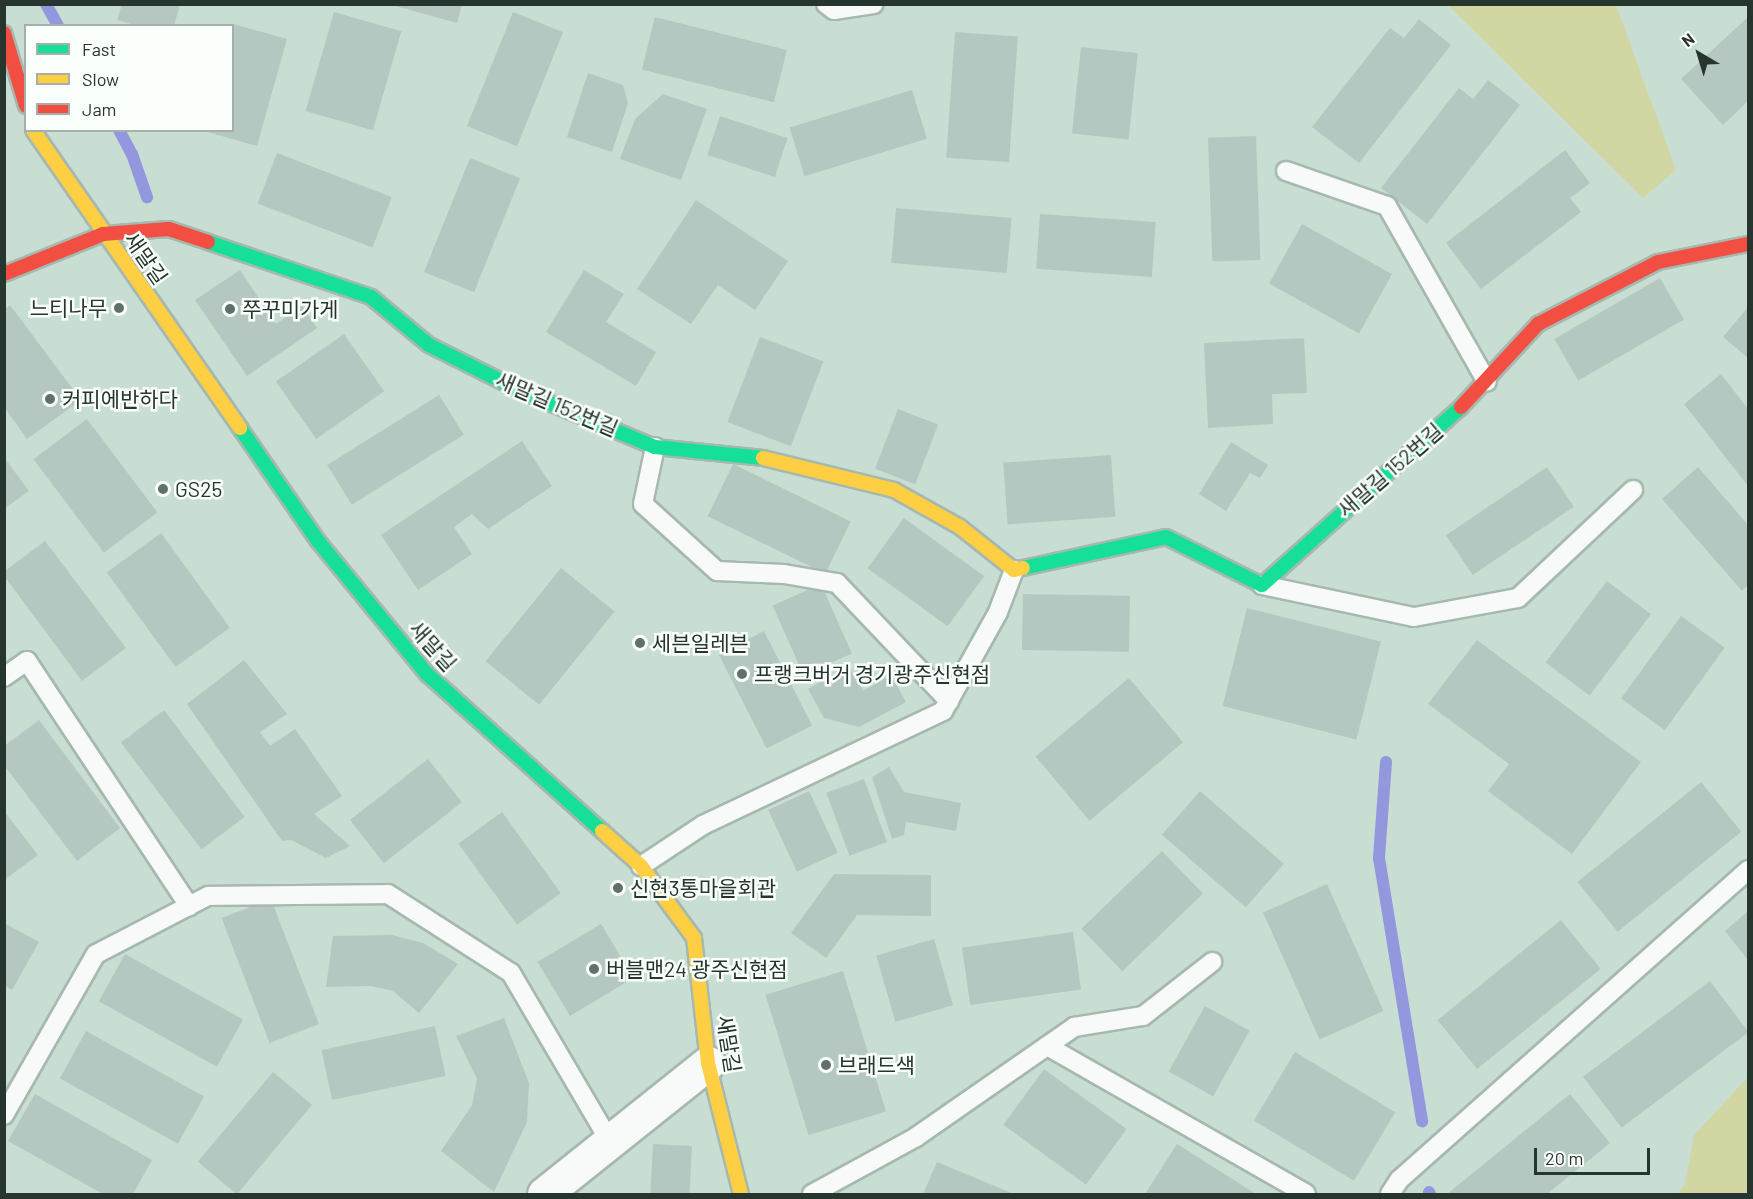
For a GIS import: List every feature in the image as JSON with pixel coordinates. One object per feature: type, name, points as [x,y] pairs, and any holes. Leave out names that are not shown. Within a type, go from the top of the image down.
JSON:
[{"type":"street","points":[[4,33],[24,99]]},
{"type":"street","name":"새말길","points":[[34,132],[318,541],[427,674],[640,866],[694,938],[708,1063],[741,1194]]},
{"type":"street","name":"새말길 152번길","points":[[4,274],[103,234],[168,229],[371,297],[429,345],[520,391],[655,447],[777,459],[894,490],[960,527],[1014,570]]},
{"type":"street","name":"새말길 152번길","points":[[1262,585],[1488,382],[1538,324],[1658,262],[1749,244]]},
{"type":"street","points":[[1014,570],[1166,537],[1262,585]]},
{"type":"street","points":[[544,1194],[708,1063]]},
{"type":"lane","points":[[826,4],[834,10],[874,4]]},
{"type":"lane","points":[[1286,171],[1386,206],[1488,382]]},
{"type":"lane","points":[[655,447],[643,504],[717,571],[784,574],[837,583],[949,701]]},
{"type":"lane","points":[[1262,585],[1414,617],[1518,598],[1633,490]]},
{"type":"lane","points":[[640,866],[703,825],[943,711],[998,612],[1014,570]]},
{"type":"lane","points":[[4,677],[27,661],[189,906]]},
{"type":"lane","points":[[1390,1194],[1399,1180],[1749,870]]},
{"type":"lane","points":[[4,1115],[96,954],[208,896],[388,894],[511,973],[610,1142]]},
{"type":"lane","points":[[812,1194],[916,1137],[1074,1027],[1143,1016],[1212,962]]},
{"type":"lane","points":[[1047,1046],[1306,1194]]},
{"type":"green space","points":[[1448,5],[1616,5],[1676,170],[1643,198]]},
{"type":"green space","points":[[1748,1077],[1748,1194],[1678,1194],[1685,1184],[1694,1135]]},
{"type":"building","points":[[122,4],[180,4],[175,24],[131,24],[117,20]]},
{"type":"building","points":[[388,4],[462,4],[457,23]]},
{"type":"building","points":[[334,12],[401,31],[373,130],[306,111]]},
{"type":"building","points":[[513,12],[563,32],[517,146],[467,126]]},
{"type":"building","points":[[655,17],[787,50],[774,102],[642,69]]},
{"type":"building","points":[[1748,17],[1748,101],[1723,125],[1681,79]]},
{"type":"building","points":[[1419,19],[1451,45],[1359,163],[1312,127],[1390,28],[1404,38]]},
{"type":"building","points":[[234,24],[287,39],[257,146],[208,132],[234,132]]},
{"type":"building","points":[[955,32],[1018,36],[1009,162],[946,158]]},
{"type":"building","points":[[1081,47],[1138,53],[1129,139],[1072,134]]},
{"type":"building","points":[[588,73],[623,85],[628,103],[612,152],[567,137]]},
{"type":"building","points":[[1488,80],[1520,105],[1427,224],[1381,188],[1459,88],[1473,99]]},
{"type":"building","points":[[912,90],[927,139],[805,176],[790,127]]},
{"type":"building","points":[[663,94],[707,109],[681,180],[620,159],[635,119]]},
{"type":"building","points":[[720,116],[788,138],[775,177],[707,155]]},
{"type":"building","points":[[1256,136],[1260,260],[1212,262],[1208,138]]},
{"type":"building","points":[[1565,150],[1590,183],[1570,198],[1581,212],[1481,289],[1446,243]]},
{"type":"building","points":[[277,153],[392,197],[372,247],[258,203]]},
{"type":"building","points":[[470,158],[520,178],[474,292],[424,272]]},
{"type":"building","points":[[696,200],[788,261],[755,310],[718,285],[691,324],[637,289]]},
{"type":"building","points":[[896,208],[1012,218],[1007,273],[891,263]]},
{"type":"building","points":[[1040,214],[1156,222],[1152,277],[1036,269]]},
{"type":"building","points":[[1302,224],[1392,274],[1359,333],[1269,283]]},
{"type":"building","points":[[240,270],[276,324],[302,306],[317,328],[247,376],[195,300]]},
{"type":"building","points":[[584,270],[624,294],[606,322],[656,352],[636,386],[546,332]]},
{"type":"building","points":[[1660,278],[1684,320],[1578,381],[1554,339]]},
{"type":"building","points":[[10,305],[81,400],[27,439],[4,407],[4,310]]},
{"type":"building","points":[[1748,307],[1748,358],[1723,337]]},
{"type":"building","points":[[344,334],[384,391],[316,439],[276,382]]},
{"type":"building","points":[[760,337],[823,361],[791,446],[727,422]]},
{"type":"building","points":[[1304,338],[1307,393],[1272,394],[1273,424],[1208,428],[1204,343]]},
{"type":"building","points":[[1721,374],[1748,409],[1748,486],[1684,404]]},
{"type":"building","points":[[439,395],[464,435],[352,505],[327,465]]},
{"type":"building","points":[[898,409],[938,424],[915,484],[875,469]]},
{"type":"building","points":[[87,419],[157,512],[104,553],[33,459]]},
{"type":"building","points":[[522,441],[552,486],[488,529],[472,514],[454,527],[472,554],[418,590],[381,535]]},
{"type":"building","points":[[1231,442],[1268,465],[1260,478],[1250,473],[1226,511],[1199,494]]},
{"type":"building","points":[[1111,455],[1115,517],[1008,524],[1003,463]]},
{"type":"building","points":[[4,457],[29,491],[4,509]]},
{"type":"building","points":[[733,464],[851,521],[825,574],[708,516]]},
{"type":"building","points":[[1547,467],[1574,507],[1473,575],[1446,535]]},
{"type":"building","points":[[1698,467],[1748,525],[1748,585],[1742,591],[1662,499]]},
{"type":"building","points":[[904,518],[984,576],[948,626],[868,568]]},
{"type":"building","points":[[161,533],[230,628],[176,667],[107,572]]},
{"type":"building","points":[[45,541],[126,648],[82,681],[5,577],[5,571]]},
{"type":"building","points":[[561,568],[615,611],[539,705],[485,661]]},
{"type":"building","points":[[1607,581],[1651,614],[1590,696],[1546,662]]},
{"type":"building","points":[[821,584],[852,653],[803,675],[773,606]]},
{"type":"building","points":[[1023,594],[1130,596],[1129,652],[1022,650]]},
{"type":"building","points":[[1247,608],[1381,641],[1356,739],[1223,706]]},
{"type":"building","points":[[1681,616],[1725,648],[1665,730],[1621,699]]},
{"type":"building","points":[[764,631],[812,725],[767,749],[719,654]]},
{"type":"building","points":[[1477,640],[1641,762],[1572,854],[1488,791],[1509,764],[1428,704]]},
{"type":"building","points":[[244,660],[287,714],[260,732],[270,746],[295,729],[342,796],[314,814],[350,846],[326,858],[291,840],[282,841],[187,704]]},
{"type":"building","points":[[849,666],[863,691],[891,675],[906,702],[859,727],[824,718],[808,689]]},
{"type":"building","points":[[1129,678],[1183,742],[1090,821],[1036,756]]},
{"type":"building","points":[[164,710],[245,817],[202,850],[121,742]]},
{"type":"building","points":[[39,720],[120,828],[77,861],[4,765],[4,746]]},
{"type":"building","points":[[428,759],[462,802],[384,863],[350,820]]},
{"type":"building","points":[[889,767],[904,792],[961,803],[956,831],[906,822],[904,835],[892,839],[872,777]]},
{"type":"building","points":[[864,779],[887,842],[849,856],[826,793]]},
{"type":"building","points":[[1701,782],[1741,832],[1618,932],[1577,882]]},
{"type":"building","points":[[809,791],[838,853],[797,872],[768,810]]},
{"type":"building","points":[[1200,791],[1284,864],[1246,908],[1162,835]]},
{"type":"building","points":[[4,811],[38,855],[4,880]]},
{"type":"building","points":[[502,812],[561,893],[517,925],[458,844]]},
{"type":"building","points":[[1162,851],[1203,893],[1122,971],[1081,929]]},
{"type":"building","points":[[834,874],[931,875],[931,916],[857,915],[826,958],[791,933]]},
{"type":"building","points":[[1327,884],[1384,1011],[1320,1039],[1263,912]]},
{"type":"building","points":[[271,899],[319,1024],[270,1043],[222,918]]},
{"type":"building","points":[[1748,911],[1748,960],[1725,931]]},
{"type":"building","points":[[1561,920],[1601,969],[1477,1069],[1437,1020]]},
{"type":"building","points":[[4,923],[39,942],[12,990],[4,985]]},
{"type":"building","points":[[601,924],[633,978],[570,1016],[538,962]]},
{"type":"building","points":[[1073,932],[1081,989],[970,1005],[962,948]]},
{"type":"building","points":[[392,935],[423,943],[458,964],[419,1013],[393,991],[371,986],[326,987],[333,936]]},
{"type":"building","points":[[934,939],[953,1005],[895,1022],[876,956]]},
{"type":"building","points":[[125,954],[243,1019],[217,1067],[99,1001]]},
{"type":"building","points":[[843,971],[886,1112],[809,1135],[766,995]]},
{"type":"building","points":[[1710,981],[1748,1033],[1622,1128],[1583,1077]]},
{"type":"building","points":[[1205,1006],[1250,1031],[1213,1096],[1169,1072]]},
{"type":"building","points":[[504,1018],[529,1083],[527,1122],[494,1192],[441,1151],[472,1105],[477,1079],[456,1036]]},
{"type":"building","points":[[435,1026],[446,1076],[332,1100],[322,1050]]},
{"type":"building","points":[[86,1031],[204,1096],[178,1144],[60,1078]]},
{"type":"building","points":[[1295,1052],[1395,1112],[1354,1181],[1254,1121]]},
{"type":"building","points":[[1044,1069],[1127,1129],[1086,1185],[1003,1125]]},
{"type":"building","points":[[273,1072],[312,1105],[237,1194],[198,1162]]},
{"type":"building","points":[[35,1094],[152,1160],[133,1194],[103,1194],[8,1141]]},
{"type":"building","points":[[1570,1094],[1610,1143],[1547,1194],[1447,1194]]},
{"type":"building","points":[[653,1144],[692,1146],[689,1194],[650,1194]]},
{"type":"building","points":[[1177,1144],[1256,1194],[1145,1194]]},
{"type":"building","points":[[937,1162],[1014,1194],[923,1194]]},
{"type":"waterway","points":[[46,4],[57,24]]},
{"type":"waterway","points":[[120,132],[132,154],[147,197]]},
{"type":"waterway","points":[[1386,762],[1379,858],[1422,1122]]},
{"type":"traffic: fast","points":[[208,242],[371,297],[429,345],[521,391],[655,447],[763,458]]},
{"type":"traffic: fast","points":[[1023,568],[1166,537],[1262,585],[1461,407]]},
{"type":"traffic: fast","points":[[240,428],[318,541],[427,674],[602,831]]},
{"type":"traffic: slow","points":[[34,132],[240,428]]},
{"type":"traffic: slow","points":[[763,458],[894,490],[960,527],[1014,570],[1023,568]]},
{"type":"traffic: slow","points":[[602,831],[641,866],[694,938],[708,1063],[741,1194]]},
{"type":"traffic: jam","points":[[4,33],[24,99]]},
{"type":"traffic: jam","points":[[4,274],[103,234],[169,229],[208,242]]},
{"type":"traffic: jam","points":[[1461,407],[1538,324],[1658,262],[1748,244]]},
{"type":"place","name":"느티나무","points":[[119,308]]},
{"type":"place","name":"쭈꾸미가게","points":[[230,309]]},
{"type":"place","name":"커피에반하다","points":[[50,399]]},
{"type":"place","name":"GS25","points":[[163,489]]},
{"type":"place","name":"세븐일레븐","points":[[640,643]]},
{"type":"place","name":"프랭크버거 경기광주신현점","points":[[742,674]]},
{"type":"place","name":"신현3통마을회관","points":[[618,888]]},
{"type":"place","name":"버블맨24 광주신현점","points":[[594,969]]},
{"type":"place","name":"브래드색","points":[[826,1065]]}]
